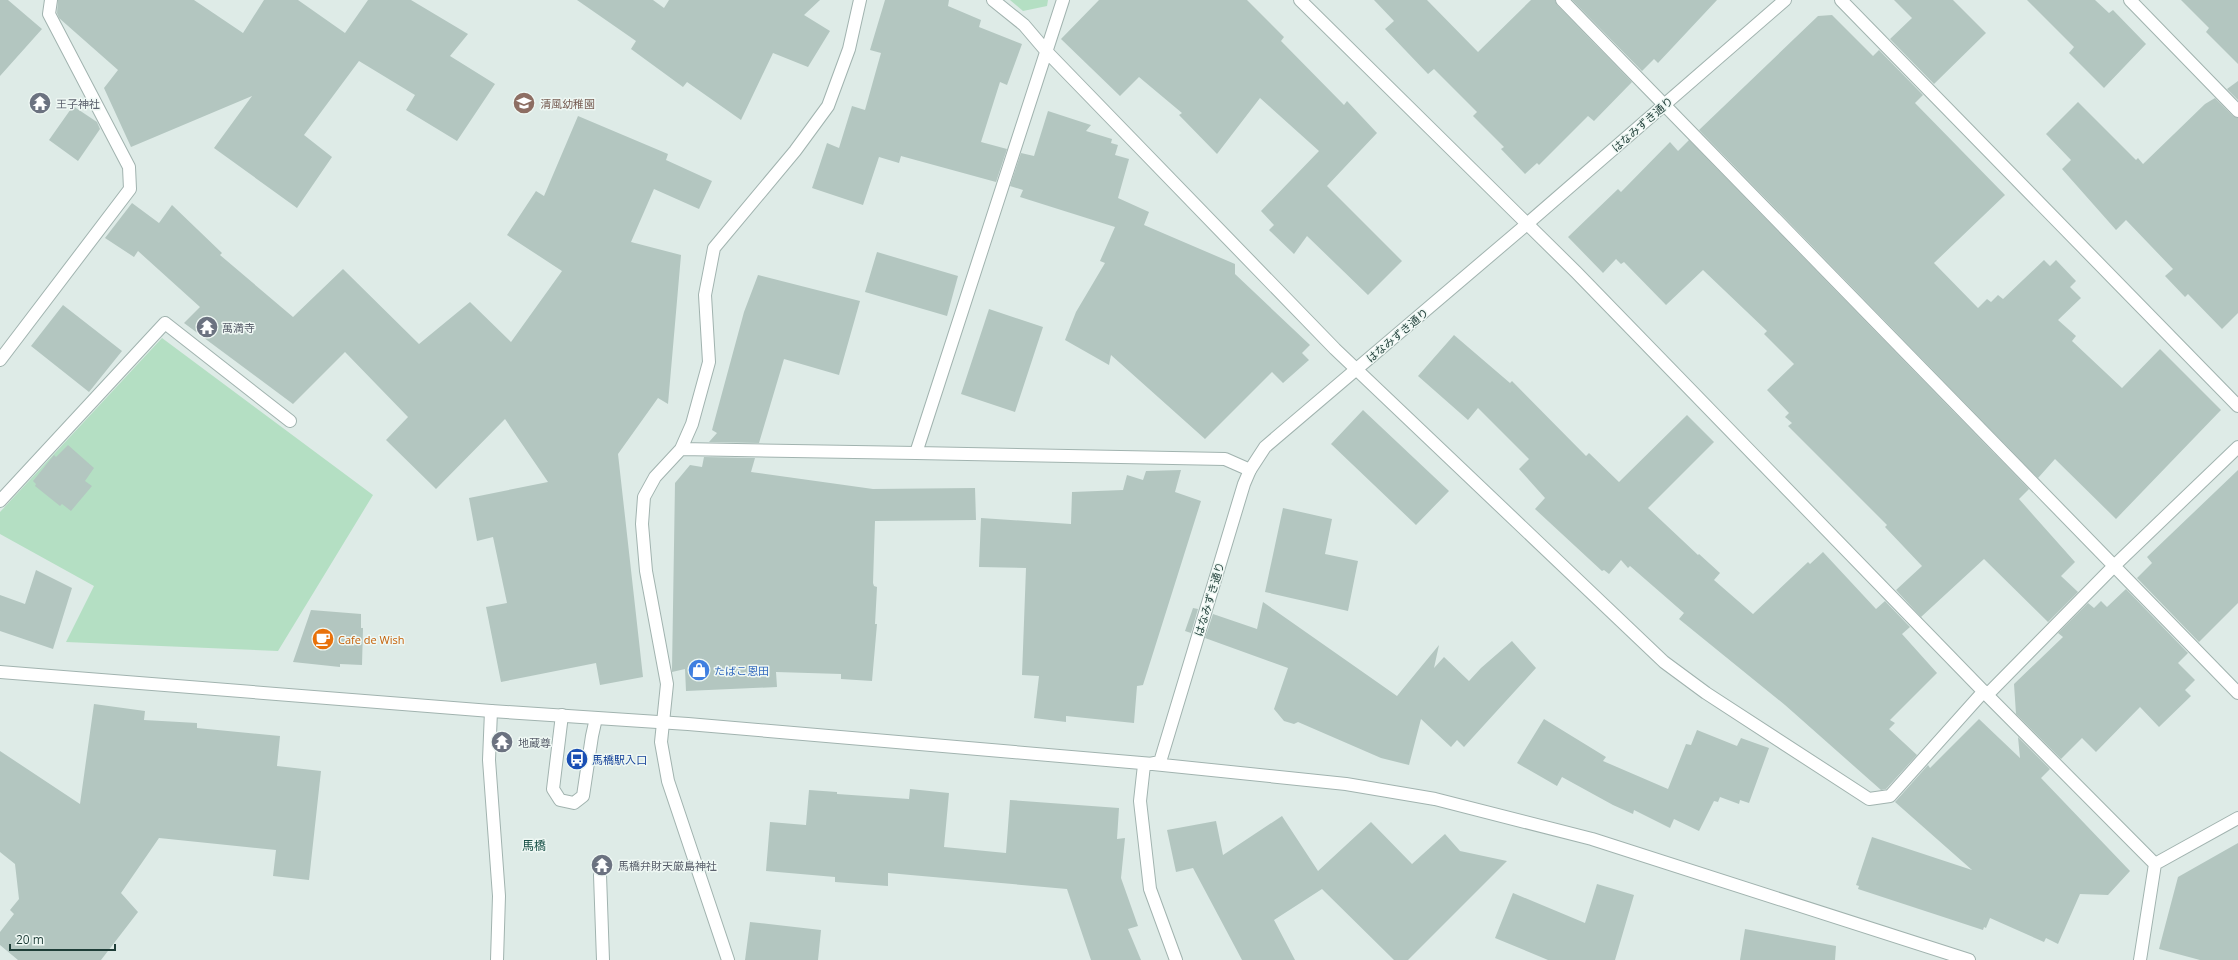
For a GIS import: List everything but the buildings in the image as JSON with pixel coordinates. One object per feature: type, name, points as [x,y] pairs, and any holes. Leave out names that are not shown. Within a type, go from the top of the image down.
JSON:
[{"type":"street","points":[[0,360],[130,189],[129,168],[49,14],[51,0]]},
{"type":"street","points":[[728,960],[668,781],[661,742],[667,684],[646,571],[642,524],[644,497],[655,477],[681,449],[692,424],[708,362],[705,295],[714,248],[795,151],[828,106],[849,49],[860,0]]},
{"type":"street","points":[[993,0],[1024,25],[1047,52],[1357,369],[1664,662],[1706,693],[1869,799],[1890,796],[1985,693],[2238,446]]},
{"type":"street","points":[[916,453],[1063,0]]},
{"type":"street","points":[[1300,0],[1581,277],[1985,693],[2155,864]]},
{"type":"street","points":[[1562,0],[2238,694]]},
{"type":"street","name":"はなみずき通り","points":[[1153,764],[1160,762],[1244,484],[1250,470],[1265,447],[1527,224],[1785,0]]},
{"type":"street","points":[[1841,0],[2238,406]]},
{"type":"street","points":[[2130,0],[2238,111]]},
{"type":"street","points":[[0,501],[165,323],[290,421]]},
{"type":"street","points":[[681,449],[1225,459],[1250,470]]},
{"type":"street","points":[[0,672],[491,711],[663,723],[1153,764],[1346,784],[1435,799],[1592,839],[1969,960]]},
{"type":"street","points":[[491,711],[489,760],[499,896],[497,960]]},
{"type":"street","points":[[562,715],[553,789],[560,800],[574,803],[584,796],[592,736],[596,718]]},
{"type":"street","points":[[1153,764],[1144,765],[1140,801],[1150,889],[1176,960]]},
{"type":"street","points":[[2155,864],[2238,818]]},
{"type":"street","points":[[2140,960],[2155,864]]},
{"type":"street","points":[[600,875],[603,960]]},
{"type":"green space","points":[[1010,0],[1048,0],[1047,6],[1023,11]]},
{"type":"green space","points":[[162,338],[373,495],[278,651],[66,642],[94,586],[0,534],[0,512]]},
{"type":"place","name":"王子神社","points":[[40,103]]},
{"type":"place","name":"清風幼稚園","points":[[524,103]]},
{"type":"place","name":"萬満寺","points":[[207,327]]},
{"type":"place","name":"Cafe de Wish","points":[[323,639]]},
{"type":"place","name":"たばこ恩田","points":[[699,670]]},
{"type":"place","name":"地蔵尊","points":[[502,742]]},
{"type":"place","name":"馬橋駅入口","points":[[577,759]]},
{"type":"place","name":"馬橋弁財天厳島神社","points":[[602,865]]},
{"type":"district","name":"馬橋","points":[[534,845]]}]
